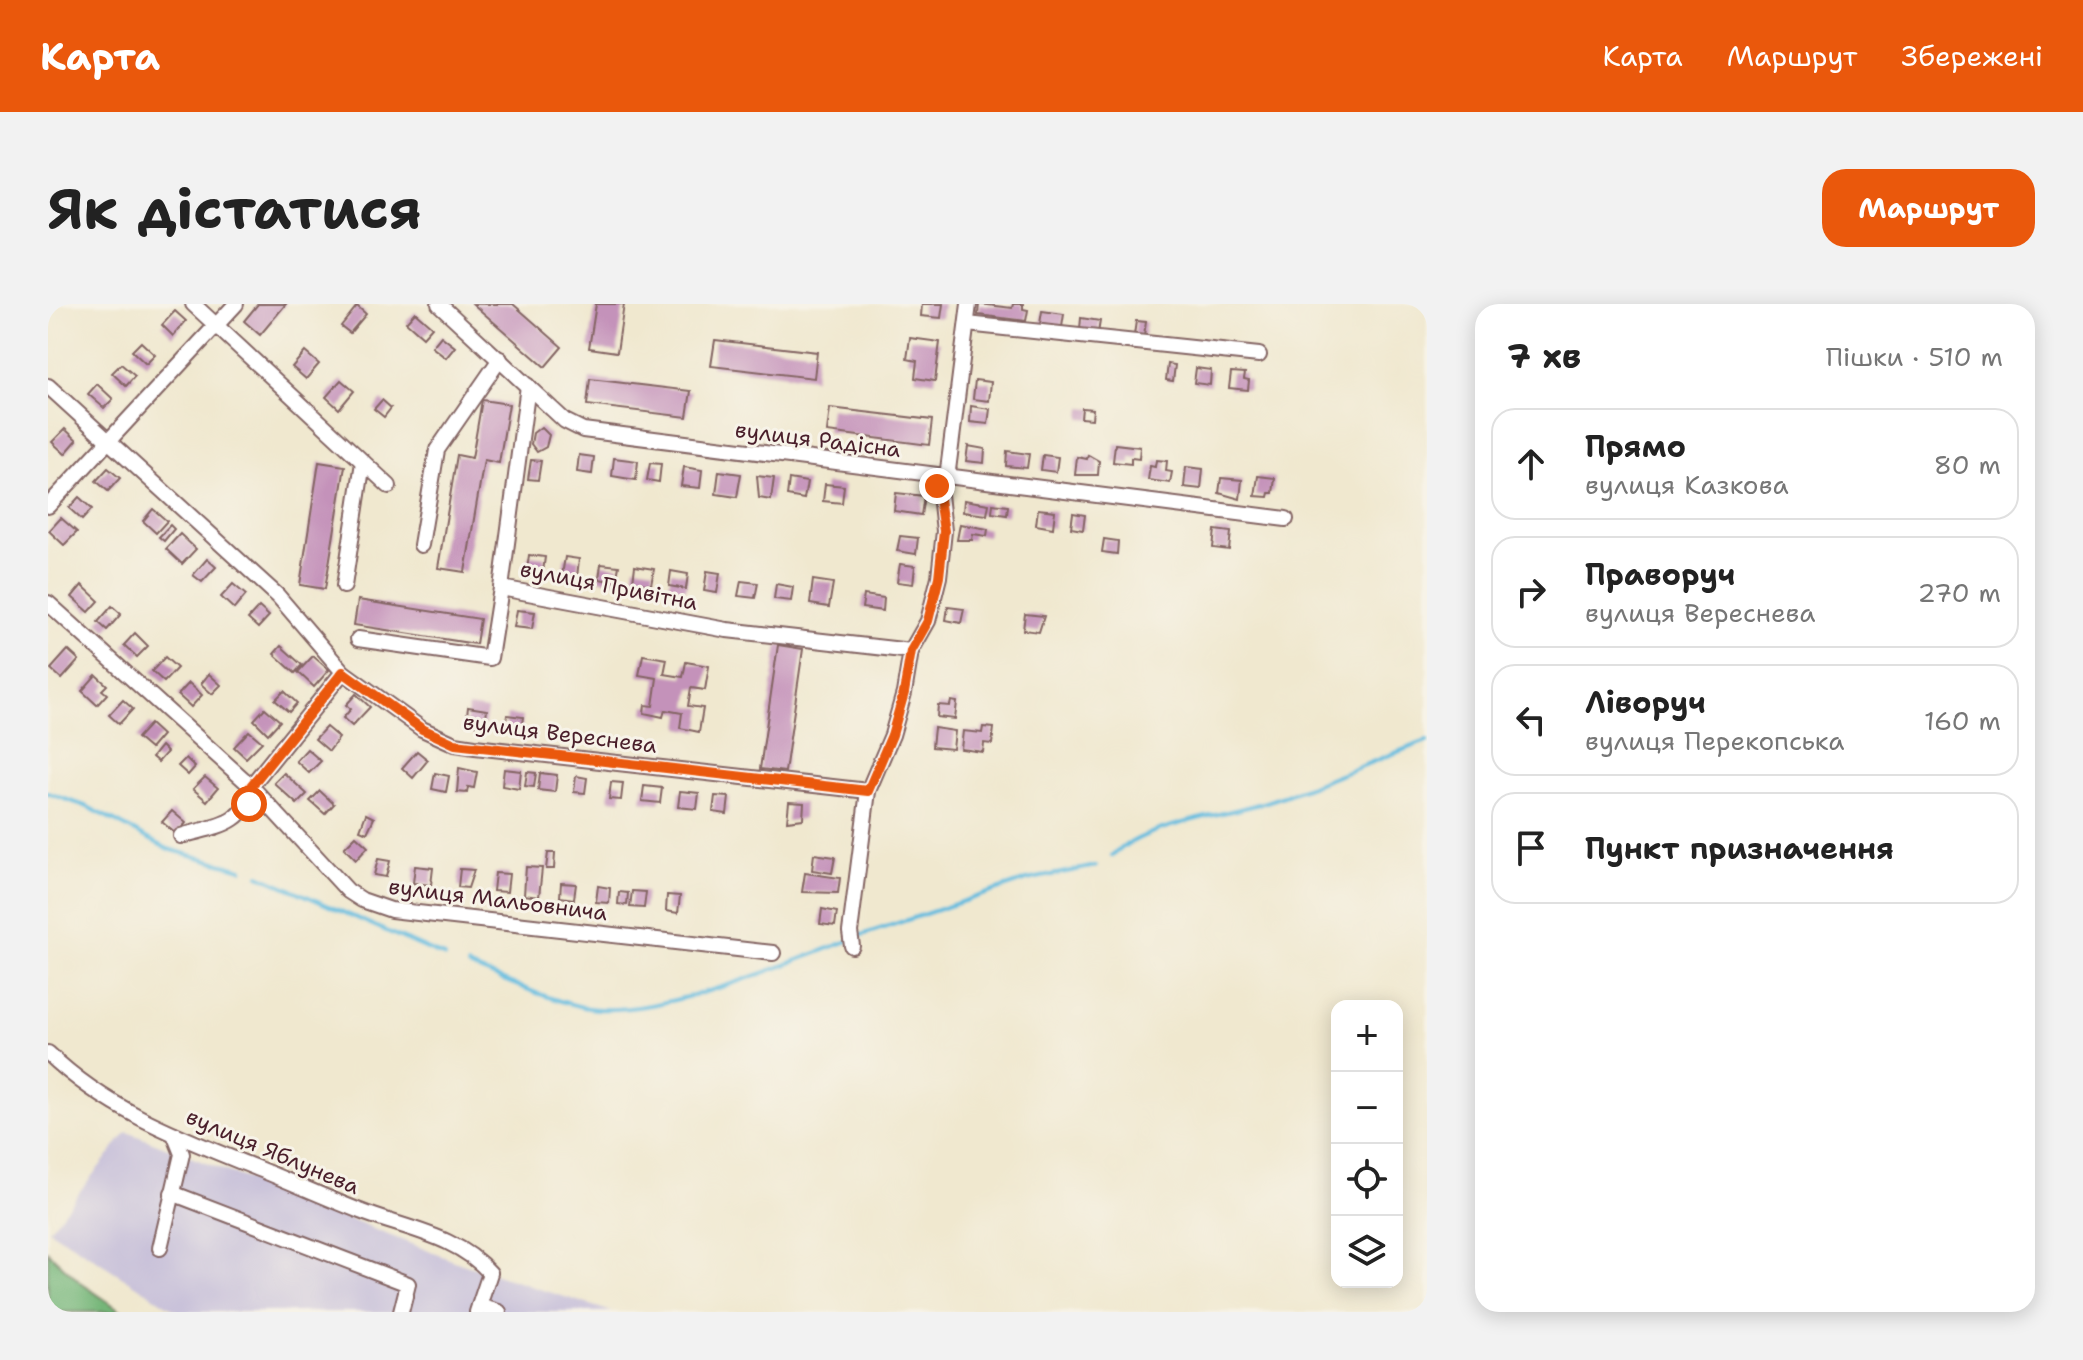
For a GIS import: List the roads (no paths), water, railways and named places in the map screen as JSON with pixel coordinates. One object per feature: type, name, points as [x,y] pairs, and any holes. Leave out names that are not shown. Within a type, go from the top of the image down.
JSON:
[{"type":"street","points":[[193,304],[389,486]]},
{"type":"street","points":[[48,506],[236,304]]},
{"type":"street","name":"вулиця Радісна","points":[[439,304],[565,421],[583,430],[1286,519]]},
{"type":"street","points":[[851,939],[868,791],[892,735],[904,693],[911,651],[928,621],[939,577],[944,531],[942,477],[969,304]]},
{"type":"street","points":[[967,324],[1259,355]]},
{"type":"street","points":[[421,545],[437,450],[500,359]]},
{"type":"street","name":"вулиця Вереснева","points":[[48,386],[278,596],[343,672],[422,729],[455,744],[868,791]]},
{"type":"street","name":"вулиця Привітна","points":[[528,386],[501,588],[727,630],[911,651]]},
{"type":"street","points":[[344,586],[363,462]]},
{"type":"street","points":[[358,639],[490,658],[501,588]]},
{"type":"street","name":"вулиця Мальовнича","points":[[48,603],[251,786],[348,891],[374,905],[573,932],[773,953]]},
{"type":"street","points":[[181,836],[241,815],[249,804],[251,786],[343,672]]},
{"type":"street","name":"вулиця Яблунева","points":[[48,1053],[116,1107],[362,1212],[444,1240],[477,1259],[490,1273],[478,1309]]},
{"type":"street","points":[[160,1248],[182,1154],[174,1134]]},
{"type":"street","points":[[172,1193],[408,1284],[401,1312]]},
{"type":"street","points":[[478,1309],[499,1312]]},
{"type":"waterway","points":[[1112,856],[1128,844],[1168,827],[1278,798],[1427,741]]},
{"type":"waterway","points":[[48,793],[88,807],[168,849],[242,869]]},
{"type":"waterway","points":[[856,937],[1027,880],[1096,866]]},
{"type":"waterway","points":[[259,875],[445,957]]},
{"type":"waterway","points":[[468,966],[568,1003],[611,1009],[644,1006],[716,989],[848,941]]}]
